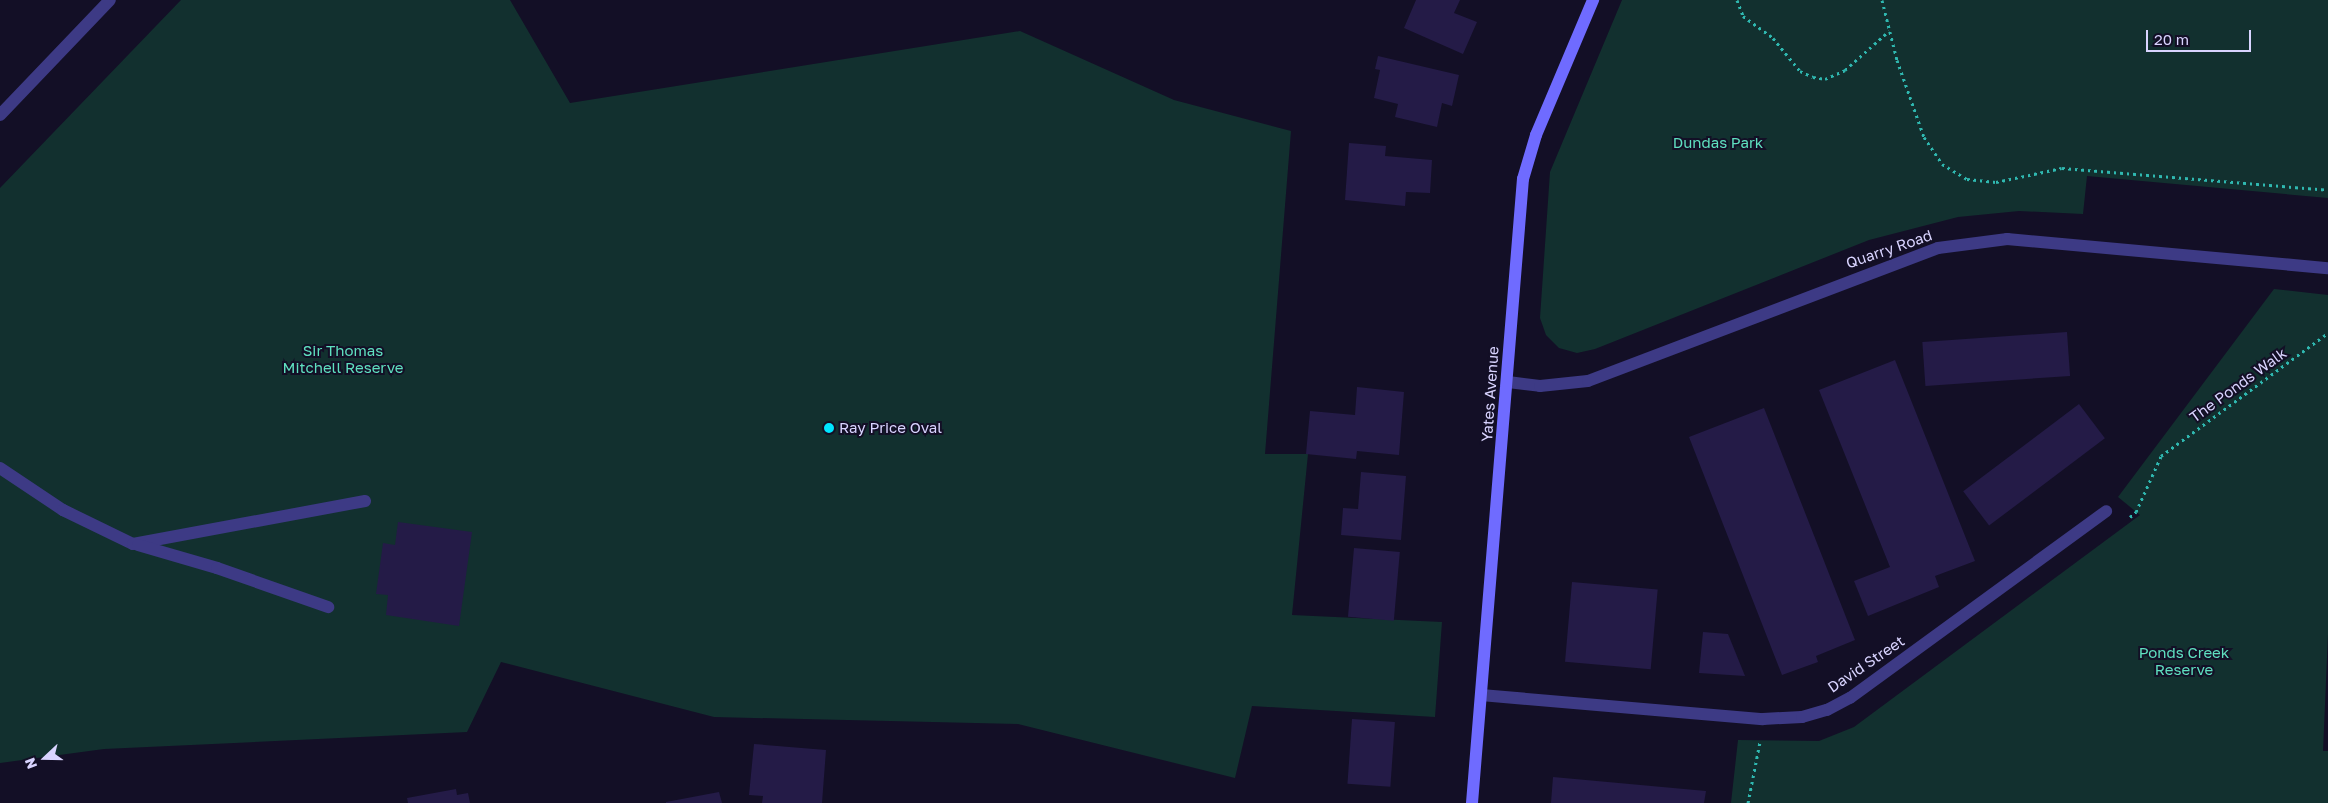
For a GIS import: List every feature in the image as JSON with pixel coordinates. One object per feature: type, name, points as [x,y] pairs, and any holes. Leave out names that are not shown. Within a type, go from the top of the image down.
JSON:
[{"type":"street","points":[[0,115],[110,0]]},
{"type":"street","name":"Yates Avenue","points":[[1472,803],[1508,382],[1523,180],[1536,135],[1593,0]]},
{"type":"street","name":"Quarry Road","points":[[1508,382],[1540,386],[1588,381],[1850,279],[1948,247],[2007,239],[2328,268]]},
{"type":"street","points":[[0,468],[64,510],[133,544],[217,568],[328,607]]},
{"type":"street","points":[[133,544],[365,501]]},
{"type":"street","name":"David Street","points":[[1481,695],[1763,718],[1802,717],[1827,710],[1850,698],[2106,511]]},
{"type":"path","points":[[1737,0],[1743,16],[1773,38],[1800,71],[1813,77],[1825,79],[1845,70],[1889,31]]},
{"type":"path","points":[[1882,0],[1889,31],[1924,137],[1942,164],[1967,179],[1996,182],[2062,168],[2328,190]]},
{"type":"path","name":"The Ponds Walk","points":[[2161,456],[2328,333]]},
{"type":"path","points":[[1748,803],[1760,741]]},
{"type":"green space","name":"Sir Thomas Mitchell Reserve","points":[[181,0],[510,0],[570,103],[1020,31],[1174,100],[1291,131],[1265,454],[1308,454],[1292,615],[1442,622],[1435,717],[1252,706],[1235,778],[1018,724],[714,717],[501,662],[467,732],[104,749],[0,763],[0,188]]},
{"type":"green space","name":"Dundas Park","points":[[1622,0],[2328,0],[2328,198],[2087,176],[2083,214],[2019,211],[1958,217],[1869,240],[1595,349],[1577,353],[1559,348],[1546,335],[1540,318],[1550,172]]},
{"type":"green space","name":"Ponds Creek Reserve","points":[[2274,289],[2328,295],[2328,634],[2323,751],[2328,751],[2328,803],[1731,803],[1738,740],[1819,741],[1854,727],[2140,515],[2118,497]]},
{"type":"building","points":[[1416,0],[1460,0],[1454,13],[1477,22],[1463,54],[1404,28]]},
{"type":"building","points":[[1378,56],[1459,75],[1452,106],[1442,103],[1437,127],[1395,117],[1398,104],[1374,98],[1380,70],[1375,69]]},
{"type":"building","points":[[1349,143],[1386,146],[1385,156],[1432,160],[1430,193],[1406,192],[1405,206],[1345,200]]},
{"type":"building","points":[[2067,332],[2070,376],[1925,386],[1922,342]]},
{"type":"building","points":[[1895,360],[1975,561],[1935,576],[1939,587],[1868,616],[1854,581],[1890,567],[1819,390]]},
{"type":"building","points":[[1357,387],[1404,392],[1399,455],[1357,451],[1356,459],[1306,454],[1310,411],[1355,415]]},
{"type":"building","points":[[2079,404],[2105,438],[1989,526],[1963,491]]},
{"type":"building","points":[[1764,408],[1855,640],[1816,656],[1818,662],[1782,675],[1689,437]]},
{"type":"building","points":[[1361,472],[1406,476],[1401,540],[1341,535],[1343,508],[1358,509]]},
{"type":"building","points":[[398,522],[472,532],[459,626],[386,615],[388,595],[376,594],[383,543],[395,545]]},
{"type":"building","points":[[1354,548],[1400,552],[1394,621],[1348,617]]},
{"type":"building","points":[[1572,582],[1658,589],[1651,669],[1565,662]]},
{"type":"building","points":[[1703,632],[1728,634],[1745,676],[1699,673]]},
{"type":"building","points":[[1352,719],[1395,722],[1390,787],[1347,784]]},
{"type":"building","points":[[754,744],[826,750],[822,803],[762,803],[763,796],[749,795]]},
{"type":"building","points":[[1553,777],[1706,791],[1704,803],[1551,803]]},
{"type":"building","points":[[456,789],[457,795],[468,793],[470,803],[408,803],[407,798]]},
{"type":"building","points":[[719,792],[722,803],[666,803],[666,802]]},
{"type":"place","name":"Ray Price Oval","points":[[829,428]]}]
